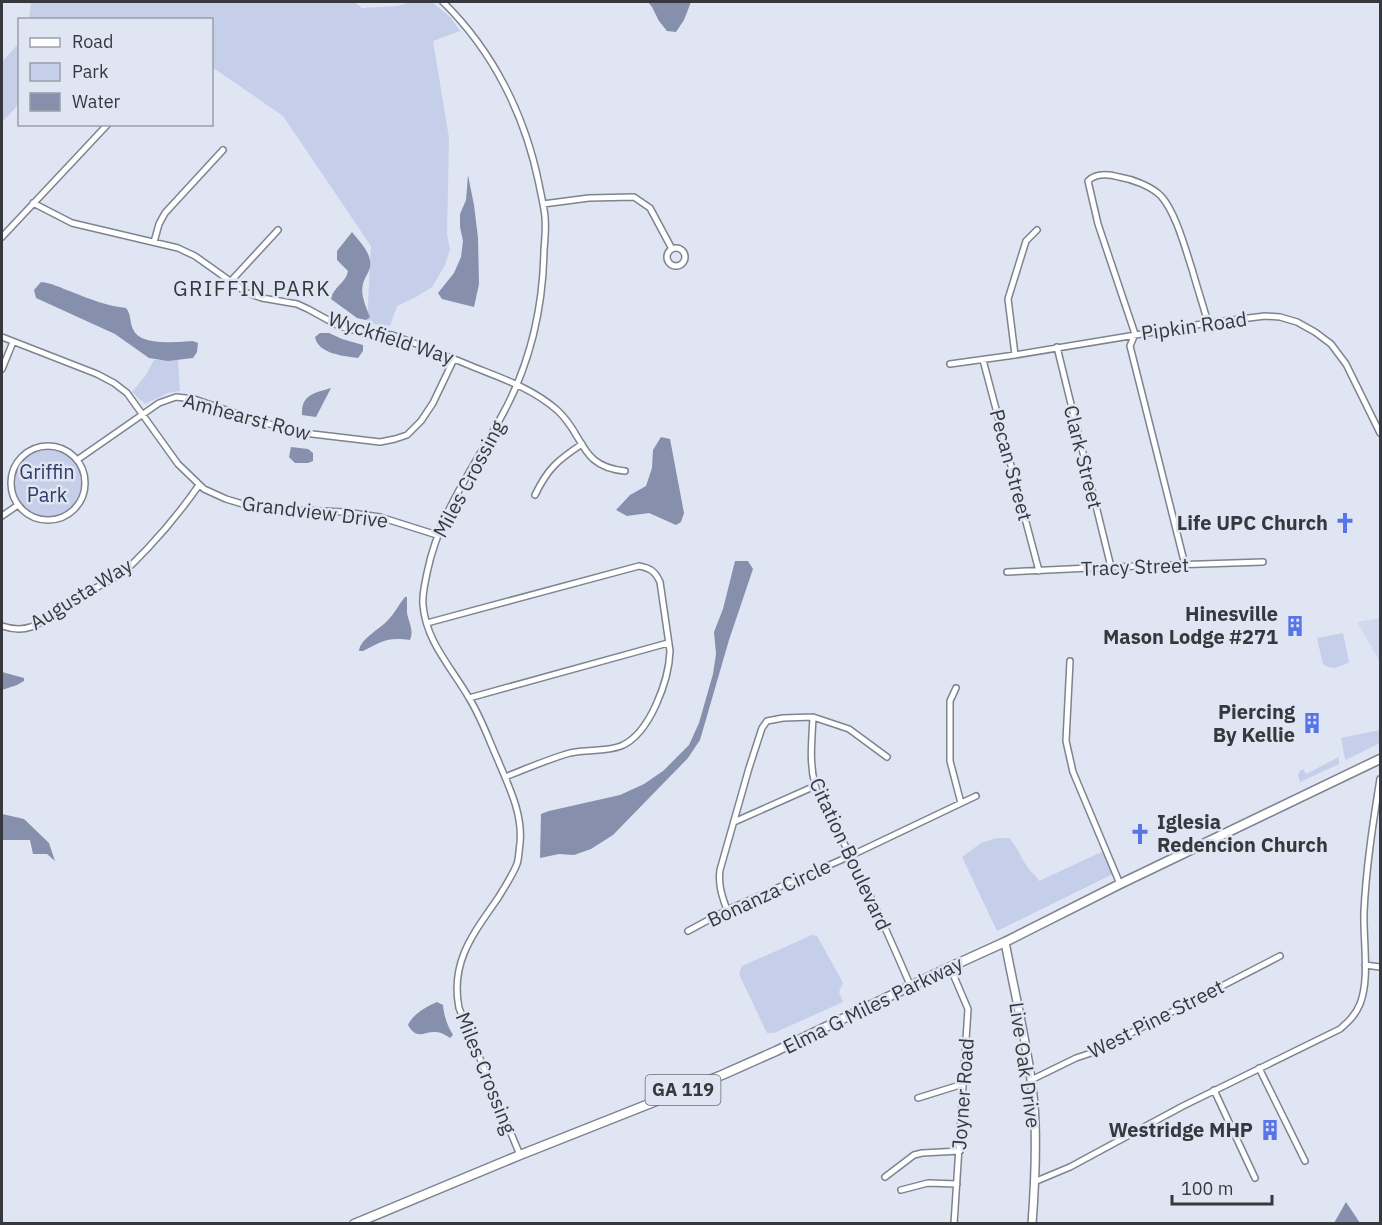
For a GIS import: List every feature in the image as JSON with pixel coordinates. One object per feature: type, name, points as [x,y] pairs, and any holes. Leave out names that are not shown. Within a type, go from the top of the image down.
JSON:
[{"type":"main road","name":"Elma G Miles Parkway","points":[[354,1224],[763,1057],[1380,759]]},
{"type":"street","name":"Miles Crossing","points":[[443,2],[461,20],[488,55],[518,113],[534,158],[545,217],[540,308],[532,341],[517,384],[501,417],[461,484],[437,535],[423,591],[423,604],[433,642],[477,713],[505,777],[518,814],[520,827],[518,862],[504,889],[466,946],[459,964],[457,995],[459,1008],[519,1155]]},
{"type":"street","points":[[2,237],[106,126]]},
{"type":"street","points":[[154,242],[165,213],[223,150]]},
{"type":"street","points":[[1185,565],[1130,346],[1135,334],[1094,210],[1088,181],[1091,178],[1108,174],[1124,178],[1161,196],[1180,230],[1208,323]]},
{"type":"street","points":[[543,204],[589,198],[634,197],[650,208],[672,249]]},
{"type":"street","name":"Wyckfield Way","points":[[33,204],[72,223],[178,248],[195,256],[247,293],[297,304],[339,326],[357,331],[392,335],[517,384],[558,411],[589,455],[599,464],[612,470],[625,471]]},
{"type":"street","points":[[230,282],[278,230]]},
{"type":"street","points":[[1015,355],[1008,299],[1026,241],[1037,230]]},
{"type":"street","name":"Pipkin Road","points":[[950,364],[1208,323],[1265,316],[1280,317],[1297,322],[1331,344],[1346,364],[1380,433]]},
{"type":"street","name":"Grandview Drive","points":[[2,337],[97,374],[114,383],[127,393],[178,464],[204,489],[226,499],[256,508],[363,514],[437,535]]},
{"type":"street","points":[[2,369],[13,342]]},
{"type":"street","name":"Clark Street","points":[[1057,347],[1111,567]]},
{"type":"street","name":"Amhearst Row","points":[[77,460],[163,401],[176,397],[194,399],[304,433],[380,442],[395,439],[406,435],[421,421],[433,403],[454,358]]},
{"type":"street","name":"Pecan Street","points":[[983,360],[1039,571]]},
{"type":"street","points":[[535,495],[548,471],[560,459],[582,444]]},
{"type":"street","points":[[56,447],[68,452],[77,460],[84,475],[84,491],[77,506],[67,514],[46,520],[36,518],[18,505],[13,493],[12,479],[15,468],[25,455],[39,448],[56,447]]},
{"type":"street","name":"Augusta Way","points":[[2,626],[12,630],[23,630],[34,626],[66,604],[126,569],[137,561],[168,527],[200,485]]},
{"type":"street","points":[[2,516],[18,505]]},
{"type":"street","name":"Tracy Street","points":[[1007,572],[1263,562]]},
{"type":"street","points":[[427,624],[639,566],[649,568],[657,574],[660,582],[669,658],[661,691],[646,724],[623,745],[565,755],[505,777]]},
{"type":"street","points":[[469,698],[668,643]]},
{"type":"street","points":[[1070,661],[1066,741],[1073,772],[1120,884]]},
{"type":"street","points":[[956,688],[950,701],[950,761],[961,803]]},
{"type":"street","points":[[727,910],[719,880],[749,768],[762,728],[767,721],[813,717],[849,729],[887,757]]},
{"type":"street","name":"Citation Boulevard","points":[[813,717],[811,766],[815,786],[911,987]]},
{"type":"street","points":[[1034,1182],[1070,1167],[1214,1090],[1340,1029],[1353,1018],[1360,1003],[1364,979],[1366,888],[1380,779]]},
{"type":"street","points":[[734,822],[815,786]]},
{"type":"street","name":"Bonanza Circle","points":[[688,931],[727,910],[850,856],[976,796]]},
{"type":"street","name":"Live Oak Drive","points":[[1005,942],[1031,1080],[1035,1117],[1032,1224]]},
{"type":"street","name":"West Pine Street","points":[[1031,1080],[1076,1058],[1094,1052],[1280,956]]},
{"type":"street","points":[[1365,965],[1380,967]]},
{"type":"street","name":"Joyner Road","points":[[950,967],[968,1009],[954,1224]]},
{"type":"street","points":[[1259,1068],[1305,1161]]},
{"type":"street","points":[[918,1098],[963,1084]]},
{"type":"street","points":[[1214,1090],[1255,1178]]},
{"type":"street","points":[[885,1177],[914,1155],[960,1151]]},
{"type":"street","points":[[901,1190],[928,1183],[957,1184]]},
{"type":"shaded area","points":[[1380,618],[1380,662],[1357,622]]},
{"type":"green space","points":[[31,2],[354,2],[362,8],[398,6],[410,2],[432,2],[450,17],[460,31],[433,41],[449,138],[447,235],[450,249],[445,265],[432,287],[397,306],[390,326],[367,323],[371,246],[283,116],[213,68],[213,18],[29,18]]},
{"type":"green space","points":[[18,44],[18,105],[2,122],[2,62]]},
{"type":"green space","name":"Griffin Park","points":[[154,360],[178,360],[180,391],[168,393],[145,404],[132,392],[146,375]]},
{"type":"green space","name":"Griffin Park","points":[[47,449],[60,452],[71,459],[78,470],[81,483],[78,496],[71,507],[60,514],[47,517],[34,514],[23,507],[16,496],[13,483],[16,470],[23,459],[34,452]]},
{"type":"green space","points":[[1343,633],[1349,662],[1336,667],[1323,664],[1317,638]]},
{"type":"green space","points":[[1380,730],[1380,743],[1345,759],[1341,738]]},
{"type":"green space","points":[[1339,757],[1339,764],[1300,782],[1298,775],[1303,769],[1306,774]]},
{"type":"green space","points":[[997,838],[1009,838],[1039,881],[1104,851],[1113,874],[997,931],[962,857],[981,843]]},
{"type":"green space","points":[[812,935],[817,936],[843,983],[839,992],[843,1002],[774,1033],[767,1033],[739,974],[742,966]]},
{"type":"water","points":[[648,2],[691,2],[676,32],[667,31]]},
{"type":"water","points":[[468,175],[478,238],[479,284],[474,307],[442,299],[438,293],[454,273],[461,257],[463,241],[460,214],[466,200]]},
{"type":"water","points":[[352,232],[365,249],[370,261],[362,288],[370,317],[366,320],[357,318],[331,299],[348,271],[337,260],[337,251]]},
{"type":"water","points":[[41,282],[112,306],[126,308],[132,328],[138,336],[161,342],[193,341],[198,343],[197,352],[193,358],[168,361],[149,358],[115,334],[36,298],[34,290]]},
{"type":"water","points":[[320,333],[329,333],[363,345],[363,351],[358,358],[326,351],[317,343],[315,337]]},
{"type":"water","points":[[331,388],[316,417],[302,415],[304,403],[310,396]]},
{"type":"water","points":[[661,437],[670,439],[684,513],[681,522],[676,525],[649,513],[627,516],[616,510],[630,495],[646,486],[652,468],[653,450]]},
{"type":"water","points":[[291,447],[308,449],[313,453],[313,461],[295,463],[289,457]]},
{"type":"water","points":[[735,561],[748,561],[753,569],[729,640],[700,740],[688,758],[613,835],[591,849],[574,855],[559,854],[540,858],[541,814],[620,795],[644,784],[663,771],[689,745],[699,723],[713,674],[716,654],[714,632],[723,609]]},
{"type":"water","points":[[407,597],[407,613],[411,630],[410,640],[390,640],[359,651],[363,642],[388,620]]},
{"type":"water","points":[[2,672],[24,678],[24,681],[2,690]]},
{"type":"water","points":[[2,814],[24,819],[49,843],[55,861],[47,854],[33,854],[30,840],[2,840]]},
{"type":"water","points":[[437,1002],[443,1005],[446,1020],[453,1035],[450,1038],[436,1032],[415,1033],[408,1025],[416,1014]]},
{"type":"water","points":[[1346,1202],[1360,1223],[1334,1223]]},
{"type":"place","name":"Life UPC Church","points":[[1345,523]]},
{"type":"place","name":"Hinesville Mason Lodge #271","points":[[1295,626]]},
{"type":"place","name":"Piercing By Kellie","points":[[1312,723]]},
{"type":"place","name":"Iglesia Redencion Church","points":[[1140,834]]},
{"type":"place","name":"Westridge MHP","points":[[1270,1130]]},
{"type":"district","name":"GRIFFIN PARK","points":[[252,289]]}]
